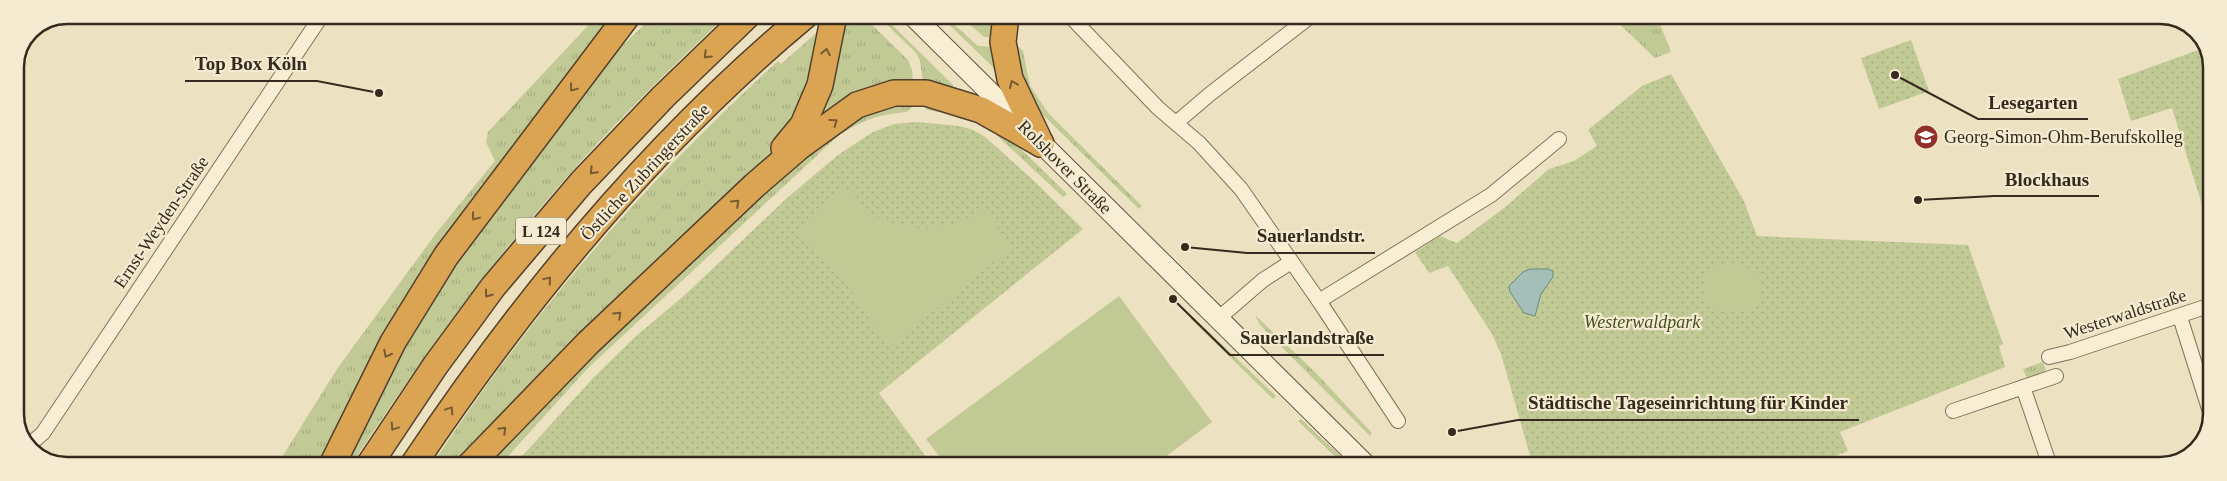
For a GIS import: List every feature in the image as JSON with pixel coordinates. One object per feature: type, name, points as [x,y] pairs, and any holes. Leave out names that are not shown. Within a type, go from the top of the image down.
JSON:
[{"type":"highway","points":[[336,457],[393,342],[446,256],[621,24]]},
{"type":"highway","points":[[602,49],[629,24]]},
{"type":"highway","name":"Östliche Zubringerstraße","points":[[374,457],[435,366],[493,287],[588,176],[663,97],[739,24]]},
{"type":"highway","name":"Östliche Zubringerstraße","points":[[418,457],[464,389],[521,312],[616,199],[692,118],[795,24]]},
{"type":"highway","points":[[755,185],[803,125],[820,85],[832,24]]},
{"type":"highway","points":[[1005,24],[1003,42],[1010,79],[1041,144]]},
{"type":"highway","points":[[478,457],[588,343],[755,185],[799,147],[857,105],[894,92],[926,93],[980,110],[1041,144]]},
{"type":"street","name":"Ernst-Weyden-Straße","points":[[34,441],[43,433],[316,24]]},
{"type":"street","name":"Rolshover Straße","points":[[921,24],[1359,457]]},
{"type":"street","points":[[1077,24],[1158,108],[1200,143],[1242,189],[1291,262],[1320,301],[1398,421]]},
{"type":"street","points":[[1176,123],[1210,94],[1301,24]]},
{"type":"street","points":[[1320,301],[1491,196],[1560,139]]},
{"type":"street","points":[[1219,318],[1263,280],[1291,262]]},
{"type":"street","name":"Westerwaldstraße","points":[[2049,357],[2180,317],[2203,308]]},
{"type":"street","points":[[2180,317],[2203,390]]},
{"type":"street","points":[[1954,411],[2056,376]]},
{"type":"street","points":[[2023,387],[2047,457]]},
{"type":"green space","points":[[590,24],[610,24],[472,198],[422,268],[386,332],[327,457],[282,457],[337,369],[437,232],[495,161],[486,142],[488,132]]},
{"type":"green space","points":[[645,24],[718,24],[612,128],[520,231],[445,329],[356,457],[351,457],[379,395],[441,277],[612,56]]},
{"type":"green space","points":[[840,24],[871,24],[908,60],[912,70],[913,82],[819,120]]},
{"type":"green space","points":[[886,24],[891,24],[953,87],[923,83],[920,61],[916,53]]},
{"type":"green space","points":[[948,24],[954,24],[978,46],[996,47],[997,71]]},
{"type":"green space","points":[[969,24],[995,24],[994,37],[984,37]]},
{"type":"green space","points":[[1619,24],[1660,24],[1671,52],[1655,58]]},
{"type":"green space","points":[[823,27],[806,99],[774,151],[756,171],[495,422],[463,457],[437,457],[508,356],[592,252],[636,202],[729,107],[778,61],[781,64]]},
{"type":"green space","points":[[1911,40],[1929,91],[1879,109],[1861,58]]},
{"type":"green space","points":[[1011,44],[1017,45],[1023,51],[1030,86],[1049,114],[1142,206],[1139,209],[1038,110],[1028,94]]},
{"type":"green space","points":[[2199,50],[2203,64],[2203,208],[2172,108],[2131,121],[2118,79]]},
{"type":"green space","name":"Westerwaldpark","points":[[1671,74],[1744,201],[1757,236],[1968,245],[2003,344],[1999,346],[2005,367],[1840,432],[1848,451],[1833,457],[1530,457],[1501,354],[1492,334],[1448,266],[1429,273],[1415,252],[1440,236],[1457,243],[1504,208],[1549,169],[1574,161],[1597,146],[1588,130],[1642,86]]},
{"type":"green space","points":[[924,98],[946,102],[966,110],[985,121],[1019,147],[1067,194],[1063,197],[991,130],[963,116],[927,110],[923,104]]},
{"type":"green space","points":[[879,105],[914,105],[907,112],[871,119],[838,136],[587,369],[507,457],[494,457],[594,354],[811,148]]},
{"type":"green space","points":[[916,122],[960,126],[984,136],[1032,179],[1083,229],[879,393],[926,457],[521,457],[594,377],[635,337],[687,293],[787,198],[838,155],[873,132],[894,124]]},
{"type":"green space","points":[[842,189],[850,189],[868,211],[880,219],[902,226],[925,228],[948,226],[968,218],[985,207],[1010,248],[891,346],[870,320],[853,293],[801,234],[807,223]]},
{"type":"green space","points":[[1729,263],[1745,267],[1755,274],[1761,283],[1761,293],[1757,302],[1748,309],[1737,312],[1722,310],[1712,305],[1704,296],[1704,279],[1715,268]]},
{"type":"green space","points":[[1119,296],[1212,422],[1165,457],[940,457],[926,439]]},
{"type":"green space","points":[[1255,315],[1315,372],[1372,433],[1370,436],[1260,325]]},
{"type":"green space","points":[[1193,317],[1276,396],[1273,399],[1191,319]]},
{"type":"green space","points":[[2043,362],[2046,371],[2027,378],[2023,369]]},
{"type":"green space","points":[[1301,419],[1341,457],[1336,457],[1298,421]]},
{"type":"water","points":[[1530,269],[1548,269],[1553,271],[1553,277],[1541,294],[1535,316],[1524,313],[1510,292],[1509,286],[1523,272]]},
{"type":"place","name":"Lesegarten","points":[[1895,75]]},
{"type":"place","name":"Top Box Köln","points":[[379,93]]},
{"type":"place","name":"Georg-Simon-Ohm-Berufskolleg","points":[[1926,137]]},
{"type":"place","name":"Blockhaus","points":[[1918,200]]},
{"type":"place","name":"Sauerlandstr.","points":[[1185,247]]},
{"type":"place","name":"Sauerlandstraße","points":[[1173,299]]},
{"type":"place","name":"Städtische Tageseinrichtung für Kinder","points":[[1452,432]]}]
